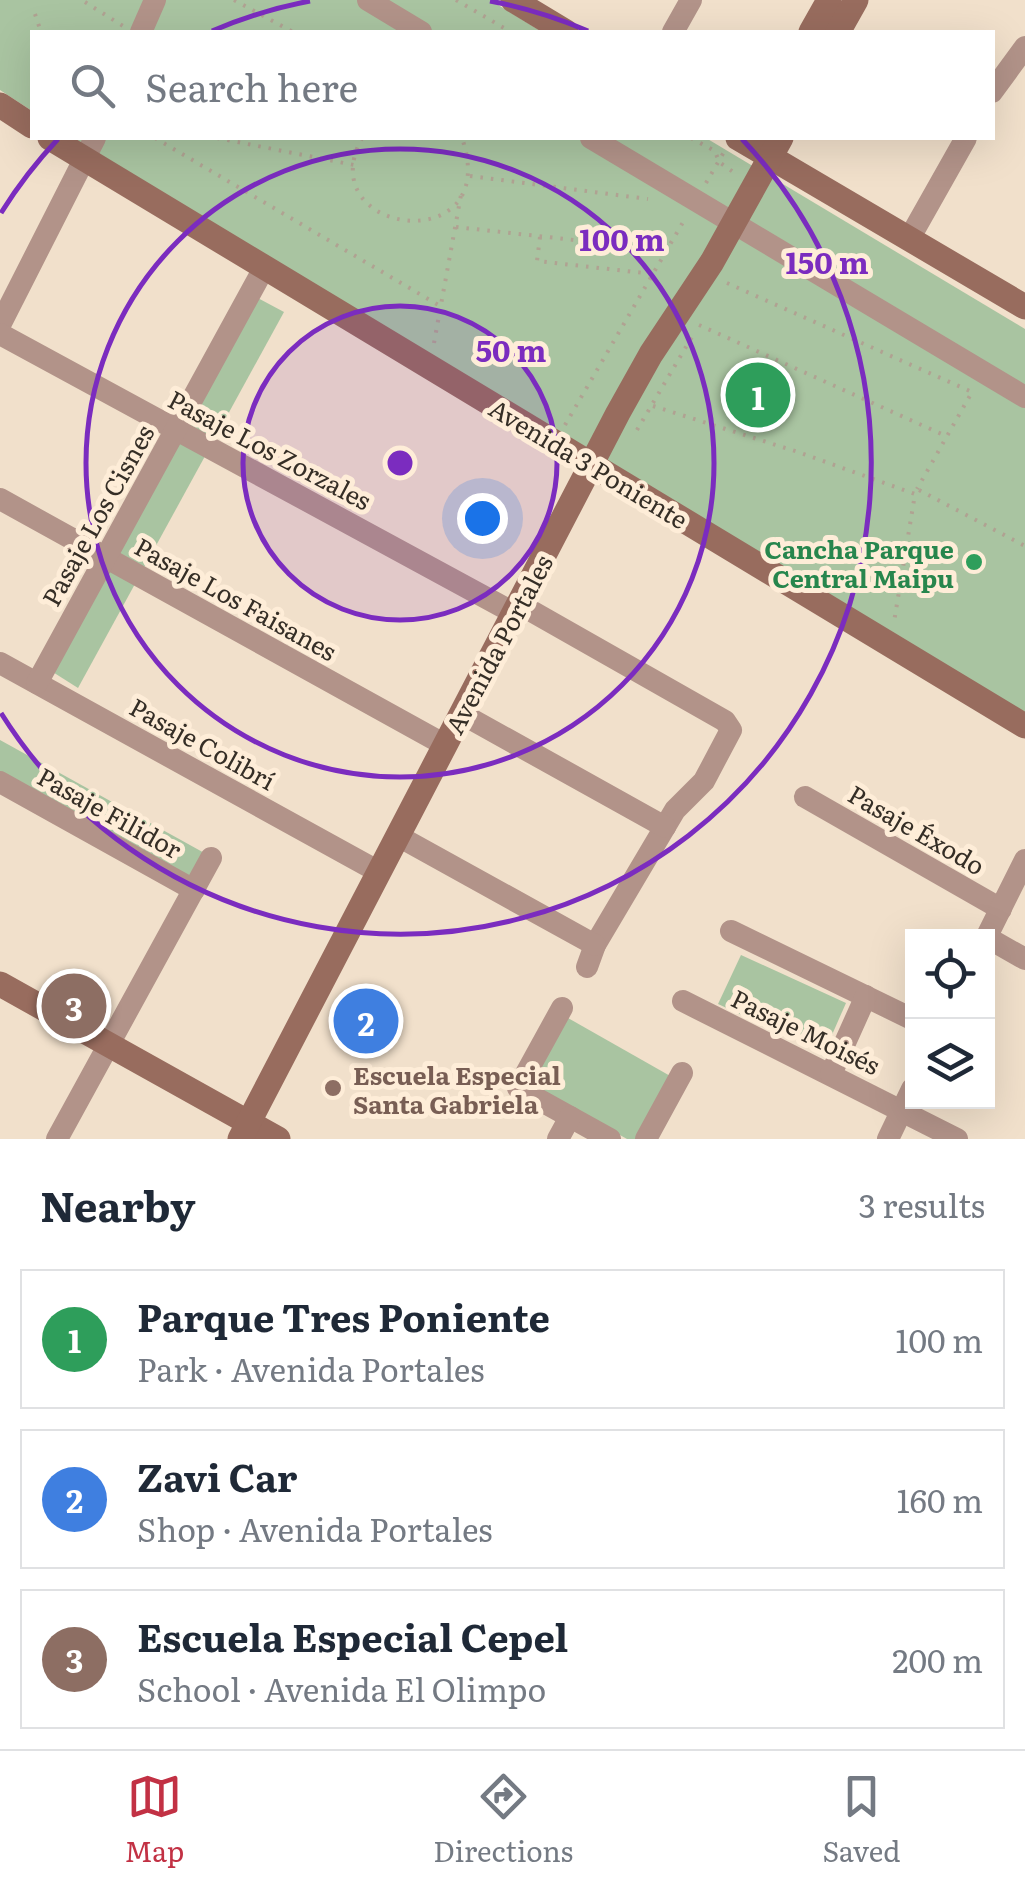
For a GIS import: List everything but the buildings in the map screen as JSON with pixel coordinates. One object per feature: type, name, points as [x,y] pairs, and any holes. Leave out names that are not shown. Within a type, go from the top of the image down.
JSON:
[{"type":"main road","points":[[513,0],[563,30]]},
{"type":"main road","points":[[812,30],[829,0]]},
{"type":"main road","points":[[839,30],[856,0]]},
{"type":"main road","points":[[0,105],[30,125]]},
{"type":"main road","name":"Avenida 3 Poniente","points":[[58,140],[90,148],[264,268],[1025,726]]},
{"type":"main road","points":[[771,144],[909,239],[1025,307]]},
{"type":"main road","name":"Avenida Portales","points":[[244,1131],[591,465],[651,354],[712,262],[771,144]]},
{"type":"main road","points":[[0,984],[109,1045],[244,1131],[278,1139]]},
{"type":"street","points":[[140,30],[155,0]]},
{"type":"street","points":[[368,0],[418,30]]},
{"type":"street","points":[[674,30],[691,0]]},
{"type":"street","points":[[995,88],[1025,48]]},
{"type":"street","points":[[594,140],[1025,397]]},
{"type":"street","points":[[909,239],[965,140]]},
{"type":"street","points":[[0,325],[7,292],[90,148]]},
{"type":"street","name":"Pasaje Los Cisnes","points":[[37,683],[264,268]]},
{"type":"street","name":"Pasaje Los Zorzales","points":[[0,334],[517,608],[730,726],[730,734],[704,780],[680,802],[665,827]]},
{"type":"street","name":"Pasaje Los Faisanes","points":[[0,500],[446,745]]},
{"type":"street","name":"Pasaje Colibrí","points":[[0,663],[379,872]]},
{"type":"street","points":[[398,836],[591,956],[665,827],[462,714]]},
{"type":"street","name":"Pasaje Filidor","points":[[0,782],[194,890]]},
{"type":"street","name":"Pasaje Éxodo","points":[[805,798],[1001,908]]},
{"type":"street","points":[[57,1139],[210,858]]},
{"type":"street","points":[[992,929],[1025,860]]},
{"type":"street","points":[[731,931],[905,1016]]},
{"type":"street","points":[[995,941],[1025,959]]},
{"type":"street","points":[[831,1074],[866,996]]},
{"type":"street","name":"Pasaje Moisés","points":[[683,1001],[831,1074],[905,1099]]},
{"type":"street","points":[[562,1008],[518,1088],[610,1139]]},
{"type":"street","points":[[646,1139],[682,1073]]},
{"type":"street","points":[[888,1139],[905,1104]]},
{"type":"street","name":"Pasaje Moisés","points":[[919,1109],[957,1139]]},
{"type":"street","points":[[558,1139],[570,1117]]},
{"type":"path","points":[[234,0],[288,30]]},
{"type":"path","points":[[456,0],[508,30]]},
{"type":"path","points":[[85,2],[135,30]]},
{"type":"path","points":[[34,14],[40,30]]},
{"type":"path","points":[[159,140],[440,306]]},
{"type":"path","points":[[227,140],[354,165]]},
{"type":"path","points":[[361,140],[354,165],[356,183],[378,213],[413,223],[432,219],[449,209],[461,194]]},
{"type":"path","points":[[432,352],[461,194],[468,176],[463,140]]},
{"type":"path","points":[[468,176],[656,200]]},
{"type":"path","points":[[456,227],[667,250]]},
{"type":"path","points":[[540,236],[537,260],[652,274],[560,433]]},
{"type":"path","points":[[724,282],[986,399]]},
{"type":"path","points":[[634,436],[700,325],[947,436]]},
{"type":"path","points":[[923,362],[972,392]]},
{"type":"path","points":[[892,632],[916,491],[972,392]]},
{"type":"path","points":[[652,406],[916,491],[1025,546]]},
{"type":"green space","points":[[0,0],[490,0],[539,30],[30,30],[30,110],[0,90]]},
{"type":"green space","points":[[77,140],[709,140],[1025,329],[1025,714]]},
{"type":"green space","points":[[252,295],[284,312],[78,688],[48,669]]},
{"type":"green space","points":[[0,740],[208,855],[192,884],[0,777]]},
{"type":"green space","points":[[741,955],[846,1003],[824,1053],[718,1004]]},
{"type":"green space","points":[[568,1018],[672,1077],[637,1139],[627,1139],[531,1085]]},
{"type":"place","name":"Parque Tres Poniente","points":[[758,395]]},
{"type":"place","name":"Cancha Parque Central Maipu","points":[[974,562]]},
{"type":"place","name":"Escuela Especial Cepel","points":[[74,1006]]},
{"type":"place","name":"Zavi Car","points":[[366,1021]]},
{"type":"place","name":"Escuela Especial Santa Gabriela","points":[[333,1088]]}]
